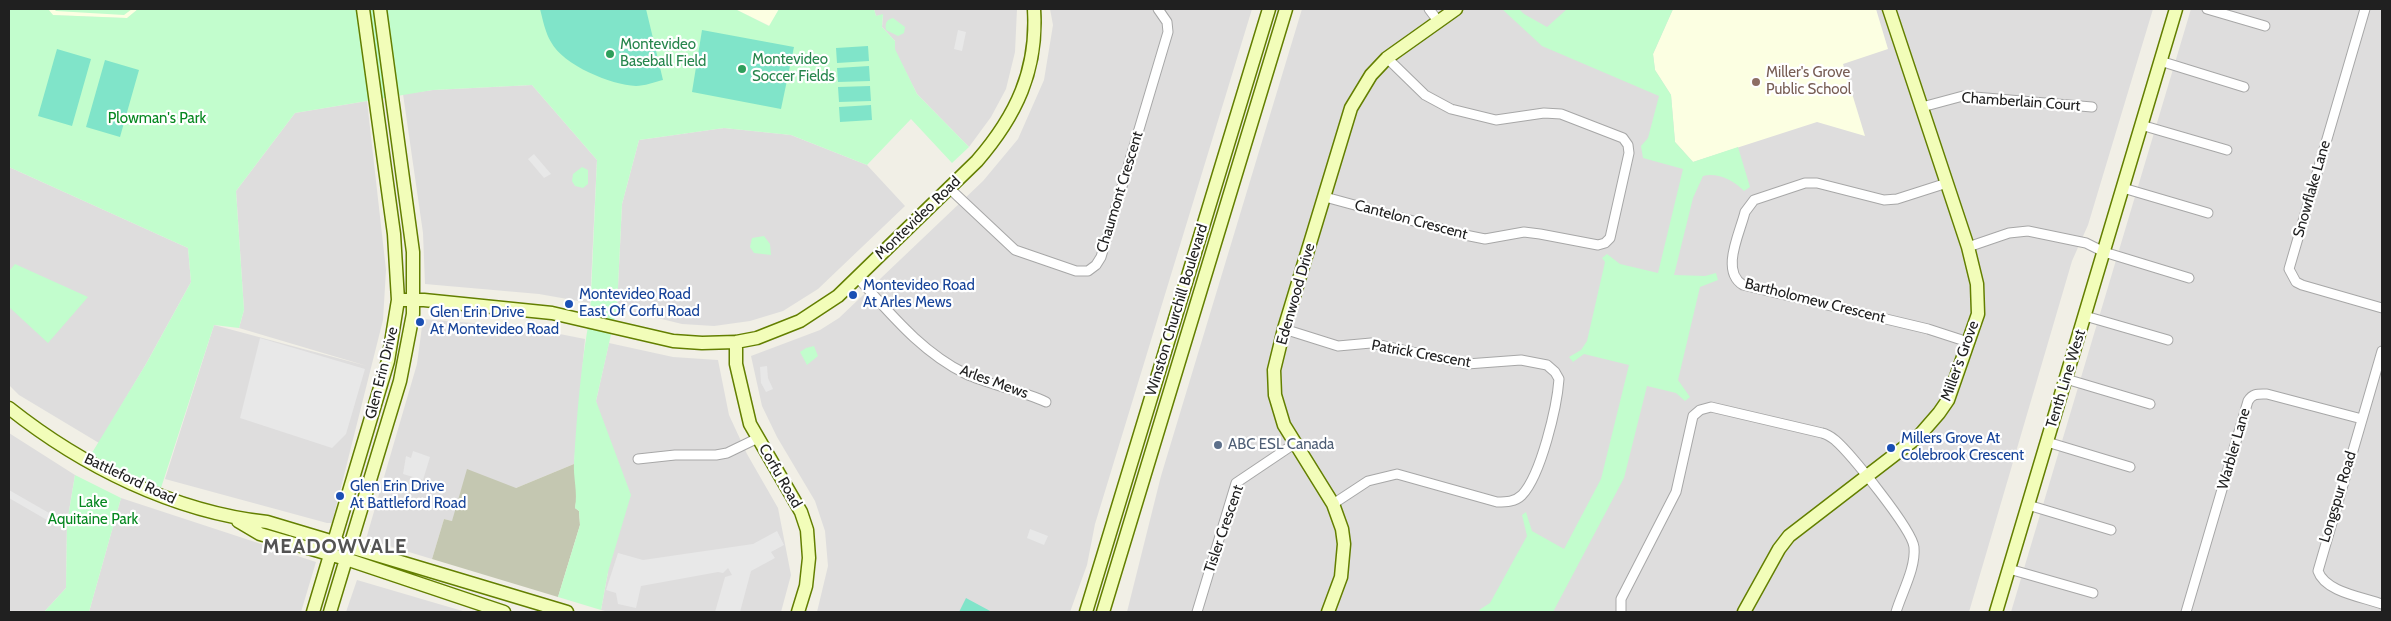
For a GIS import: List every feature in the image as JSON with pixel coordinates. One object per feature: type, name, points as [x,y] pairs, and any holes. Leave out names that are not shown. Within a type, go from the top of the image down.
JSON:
[{"type":"street","name":"Glen Erin Drive","points":[[313,612],[388,361],[398,300],[394,234],[363,9]]},
{"type":"street","name":"Glen Erin Drive","points":[[330,612],[400,381],[410,339],[414,300],[412,252],[380,9]]},
{"type":"street","name":"Chaumont Crescent","points":[[949,188],[1015,250],[1076,271],[1088,271],[1096,265],[1101,257],[1168,32],[1167,22],[1158,9]]},
{"type":"street","name":"Winston Churchill Boulevard","points":[[1086,612],[1269,9]]},
{"type":"street","name":"Winston Churchill Boulevard","points":[[1104,612],[1286,9]]},
{"type":"street","points":[[1429,9],[1438,21]]},
{"type":"street","name":"Edenwood Drive","points":[[1328,612],[1341,577],[1343,561],[1342,529],[1333,504],[1294,444],[1284,425],[1275,395],[1274,370],[1284,330],[1351,108],[1371,75],[1387,58],[1456,9]]},
{"type":"street","name":"Miller's Grove","points":[[1744,612],[1779,548],[1789,536],[1930,426],[1948,400],[1978,314],[1977,284],[1968,247],[1889,9]]},
{"type":"street","name":"Tenth Line West","points":[[1996,612],[2176,9]]},
{"type":"street","points":[[2207,9],[2265,26]]},
{"type":"street","name":"Snowflake Lane","points":[[2365,9],[2289,269],[2296,282],[2302,285],[2382,308]]},
{"type":"street","name":"Montevideo Road","points":[[398,300],[552,313],[673,341],[702,343],[736,342],[757,338],[800,321],[838,296],[992,144],[1008,121],[1021,97],[1030,62],[1037,10]]},
{"type":"street","name":"Cantelon Crescent","points":[[1325,197],[1446,231],[1485,239],[1524,232],[1598,245],[1605,243],[1610,238],[1629,153],[1628,145],[1622,138],[1561,114],[1544,113],[1496,120],[1451,109],[1425,95],[1387,58]]},
{"type":"street","points":[[2160,61],[2244,87]]},
{"type":"street","name":"Chamberlain Court","points":[[1922,107],[1963,96],[2092,107]]},
{"type":"street","points":[[2142,124],[2227,150]]},
{"type":"street","name":"Bartholomew Crescent","points":[[1946,183],[1897,199],[1884,200],[1817,183],[1805,183],[1763,196],[1748,204],[1732,263],[1732,272],[1736,280],[1743,285],[1928,329],[1968,342]]},
{"type":"street","points":[[2123,188],[2208,213]]},
{"type":"street","points":[[1968,247],[2010,233],[2028,231],[2086,243],[2104,252],[2189,278]]},
{"type":"street","name":"Arles Mews","points":[[857,277],[909,334],[937,357],[968,375],[1013,388],[1046,402]]},
{"type":"street","name":"Tenth Line West","points":[[2085,316],[2168,340]]},
{"type":"street","name":"Patrick Crescent","points":[[1284,330],[1338,346],[1371,343],[1467,364],[1522,360],[1547,365],[1555,372],[1559,379],[1545,450],[1522,495],[1512,502],[1497,502],[1397,474],[1368,481],[1333,504]]},
{"type":"street","name":"Corfu Road","points":[[736,342],[736,364],[743,402],[750,424],[800,512],[807,530],[809,558],[806,586],[798,612]]},
{"type":"street","name":"Longspur Road","points":[[2382,350],[2318,571],[2325,584],[2382,604]]},
{"type":"street","points":[[2066,379],[2150,404]]},
{"type":"street","name":"Warbler Lane","points":[[2186,612],[2251,396],[2267,394],[2362,419]]},
{"type":"street","points":[[1622,612],[1622,599],[1674,498],[1693,416],[1700,410],[1711,407],[1829,435],[1867,476],[1907,530],[1914,544],[1914,557],[1896,612]]},
{"type":"street","name":"Battleford Road","points":[[9,408],[60,444],[102,469],[159,494],[234,518],[267,522],[334,541],[567,612]]},
{"type":"street","points":[[638,459],[675,455],[716,455],[727,453],[758,438]]},
{"type":"street","name":"Tenth Line West","points":[[2047,442],[2130,467]]},
{"type":"street","name":"Tisler Crescent","points":[[1197,612],[1236,483],[1294,444]]},
{"type":"street","points":[[2028,505],[2111,530]]},
{"type":"street","name":"Battleford Road","points":[[234,518],[260,534],[346,559],[504,612]]},
{"type":"street","points":[[2009,569],[2093,592]]},
{"type":"shaded area","points":[[48,9],[138,9],[127,18],[53,15]]},
{"type":"shaded area","points":[[735,9],[779,9],[770,26]]},
{"type":"shaded area","points":[[874,9],[1017,9],[1015,52],[1006,89],[991,117],[969,147],[917,94],[894,49],[895,41],[882,27],[883,15],[876,16]]},
{"type":"shaded area","points":[[1050,9],[1252,9],[1095,524],[1087,565],[1070,612],[817,612],[828,566],[825,531],[815,501],[777,437],[762,406],[751,356],[820,330],[839,318],[983,181],[1018,139],[1044,80],[1053,25]]},
{"type":"shaded area","points":[[1302,9],[2153,9],[2088,225],[2072,261],[1969,612],[1127,612],[1161,476]]},
{"type":"shaded area","name":"Miller's Grove Public School","points":[[1673,9],[1876,9],[1888,49],[1843,64],[1865,136],[1817,122],[1693,162],[1675,142],[1671,95],[1655,70],[1653,54]]},
{"type":"shaded area","points":[[2191,9],[2382,9],[2382,612],[2011,612]]},
{"type":"shaded area","points":[[958,30],[966,32],[962,51],[954,49]]},
{"type":"shaded area","points":[[532,85],[597,160],[590,303],[539,294],[425,284],[423,233],[403,94],[433,90]]},
{"type":"shaded area","points":[[367,101],[386,270],[383,320],[332,523],[165,479],[214,325],[367,366],[239,328],[244,310],[236,191],[295,113]]},
{"type":"shaded area","points":[[724,128],[791,135],[867,165],[905,206],[818,289],[783,311],[750,321],[714,326],[682,324],[617,308],[622,204],[639,140]]},
{"type":"shaded area","points":[[534,154],[551,174],[544,178],[528,159]]},
{"type":"shaded area","points":[[9,167],[188,248],[191,282],[146,364],[99,443],[19,395],[9,385]]},
{"type":"shaded area","points":[[423,319],[524,327],[585,339],[574,464],[516,488],[452,521],[444,519],[432,559],[366,539],[417,364]]},
{"type":"shaded area","points":[[260,338],[365,369],[346,434],[332,448],[240,418]]},
{"type":"shaded area","points":[[609,343],[673,357],[718,360],[729,415],[747,454],[778,508],[791,575],[781,612],[609,612],[601,610],[608,572],[596,401]]},
{"type":"shaded area","points":[[767,366],[768,378],[773,389],[766,392],[761,383],[760,367]]},
{"type":"shaded area","points":[[9,433],[75,475],[67,523],[66,588],[44,612],[9,612]]},
{"type":"shaded area","points":[[413,451],[430,457],[423,480],[403,474],[406,456],[411,458]]},
{"type":"shaded area","points":[[574,464],[577,496],[575,508],[579,511],[580,525],[558,597],[432,559],[444,519],[452,521],[467,469],[516,488]]},
{"type":"shaded area","points":[[9,490],[63,521],[59,527],[9,498]]},
{"type":"shaded area","points":[[121,498],[316,562],[301,612],[89,612]]},
{"type":"shaded area","points":[[1030,529],[1048,536],[1044,545],[1027,538]]},
{"type":"shaded area","points":[[777,531],[784,545],[771,552],[775,558],[751,571],[740,612],[715,612],[725,577],[732,575],[728,568],[723,573],[718,572],[641,586],[636,608],[618,604],[616,593],[606,590],[618,553],[643,560],[753,544]]},
{"type":"shaded area","points":[[357,580],[466,612],[346,612]]},
{"type":"green space","name":"Plowman's Park","points":[[9,9],[48,9],[53,15],[127,18],[138,9],[735,9],[769,26],[779,9],[874,9],[876,16],[883,14],[882,27],[895,41],[895,49],[917,94],[969,147],[952,163],[911,119],[867,165],[791,135],[724,128],[639,140],[622,204],[617,308],[596,401],[631,495],[608,572],[601,610],[558,597],[580,525],[579,511],[575,508],[574,462],[584,351],[590,315],[597,160],[532,85],[433,90],[295,113],[236,191],[244,310],[239,328],[214,325],[159,494],[87,461],[146,364],[191,282],[188,248],[9,167]]},
{"type":"green space","points":[[54,9],[132,9],[124,15],[56,11]]},
{"type":"green space","name":"Montevideo Baseball Field","points":[[540,9],[646,9],[663,80],[639,86],[626,85],[601,78],[577,66],[557,50],[551,42]]},
{"type":"green space","points":[[1502,9],[1519,9],[1524,14],[1547,27],[1567,9],[1673,9],[1653,54],[1655,70],[1671,95],[1675,142],[1693,162],[1738,147],[1750,187],[1744,191],[1736,184],[1720,176],[1703,176],[1693,198],[1674,275],[1705,276],[1716,273],[1718,280],[1700,287],[1678,380],[1690,397],[1685,401],[1676,393],[1647,386],[1624,478],[1553,612],[1480,612],[1479,610],[1490,603],[1527,536],[1522,515],[1526,512],[1532,531],[1564,549],[1601,479],[1629,365],[1584,354],[1573,362],[1569,357],[1581,350],[1587,341],[1605,262],[1602,258],[1607,254],[1620,264],[1658,273],[1683,169],[1643,158],[1641,146],[1648,138],[1659,96],[1542,46]]},
{"type":"green space","points":[[893,18],[905,27],[904,33],[898,36],[886,30],[886,22]]},
{"type":"green space","name":"Montevideo Soccer Fields","points":[[702,30],[794,47],[781,109],[692,92]]},
{"type":"green space","points":[[868,46],[869,61],[837,63],[836,48]]},
{"type":"green space","points":[[57,49],[91,59],[72,126],[38,116]]},
{"type":"green space","points":[[105,60],[139,70],[120,137],[86,127]]},
{"type":"green space","points":[[869,66],[870,81],[838,82],[837,68]]},
{"type":"green space","points":[[870,86],[871,101],[839,102],[838,87]]},
{"type":"green space","points":[[871,105],[872,120],[840,122],[839,107]]},
{"type":"green space","points":[[582,167],[588,170],[588,184],[583,188],[575,186],[572,181],[573,174]]},
{"type":"green space","points":[[764,236],[770,244],[771,255],[754,253],[750,247],[752,238]]},
{"type":"green space","points":[[15,264],[88,297],[48,343],[9,307],[9,271]]},
{"type":"green space","points":[[814,346],[818,356],[807,365],[800,352]]},
{"type":"green space","name":"Lake Aquitaine Park","points":[[75,475],[121,498],[89,612],[44,612],[66,588],[67,523]]},
{"type":"green space","points":[[966,598],[992,612],[959,612]]},
{"type":"place","name":"Montevideo Baseball Field","points":[[610,54]]},
{"type":"place","name":"Montevideo Soccer Fields","points":[[742,69]]},
{"type":"place","name":"Miller's Grove Public School","points":[[1756,82]]},
{"type":"place","name":"Montevideo Road At Arles Mews","points":[[853,295]]},
{"type":"place","name":"Montevideo Road East Of Corfu Road","points":[[569,304]]},
{"type":"place","name":"Glen Erin Drive At Montevideo Road","points":[[420,322]]},
{"type":"place","name":"ABC ESL Canada","points":[[1218,445]]},
{"type":"place","name":"Millers Grove At Colebrook Crescent","points":[[1891,448]]},
{"type":"place","name":"Glen Erin Drive At Battleford Road","points":[[340,496]]},
{"type":"district","name":"MEADOWVALE","points":[[335,547]]}]
